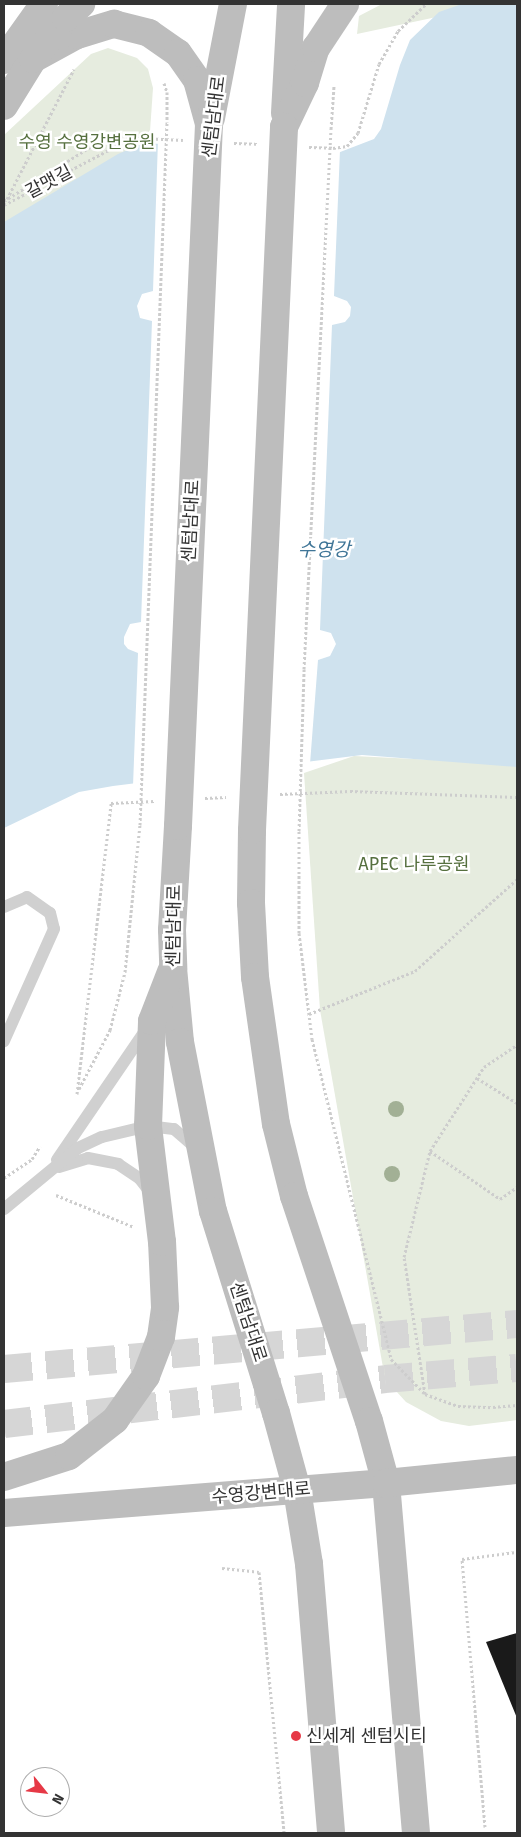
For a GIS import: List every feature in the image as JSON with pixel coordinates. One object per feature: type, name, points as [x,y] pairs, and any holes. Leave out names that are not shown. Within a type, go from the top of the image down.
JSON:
[{"type":"main road","points":[[44,4],[5,55],[34,59],[77,34],[114,24],[149,33],[178,53],[197,80],[209,124]]},
{"type":"main road","points":[[4,106],[34,59],[66,18],[81,4]]},
{"type":"main road","name":"센텀남대로","points":[[233,4],[209,124],[172,930],[173,968],[180,1042],[213,1211],[276,1413],[297,1490],[309,1564],[331,1833]]},
{"type":"main road","points":[[291,4],[252,830],[251,903],[255,978],[276,1124],[294,1196],[369,1421],[386,1483],[416,1833]]},
{"type":"main road","points":[[284,127],[305,84],[316,48],[345,4]]},
{"type":"main road","points":[[4,1477],[68,1456],[115,1420],[146,1376],[161,1337],[165,1307],[162,1242],[148,1126],[152,1020],[173,968]]},
{"type":"main road","name":"수영강변대로","points":[[4,1513],[386,1483],[517,1470]]},
{"type":"lane","points":[[4,907],[27,897],[50,913],[54,929],[4,1040]]},
{"type":"lane","points":[[52,1169],[152,1020]]},
{"type":"lane","points":[[4,1209],[78,1148],[102,1137],[148,1126],[174,1129],[191,1144],[204,1165]]},
{"type":"lane","points":[[52,1169],[88,1158],[118,1164],[140,1179],[157,1200]]},
{"type":"path","points":[[4,201],[7,199],[68,77],[77,63]]},
{"type":"path","points":[[78,1092],[110,1030],[125,972],[140,825],[167,122],[167,92],[161,76]]},
{"type":"path","points":[[334,82],[304,669],[300,832],[299,933],[312,1039],[391,1360],[425,1394],[458,1406],[493,1407],[517,1405]]},
{"type":"path","name":"갈맷길","points":[[4,205],[120,144]]},
{"type":"path","points":[[309,1014],[415,971],[517,879]]},
{"type":"path","points":[[425,1394],[404,1257],[430,1151],[484,1067],[517,1046]]},
{"type":"path","points":[[477,1078],[517,1103]]},
{"type":"path","points":[[430,1151],[500,1200],[517,1187]]},
{"type":"path","points":[[56,1195],[136,1228]]},
{"type":"path","points":[[485,1827],[462,1559],[517,1552]]},
{"type":"path","points":[[222,1568],[259,1572],[284,1833]]},
{"type":"green space","points":[[382,4],[517,4],[517,23],[460,12],[357,34],[359,16]]},
{"type":"green space","name":"수영 수영강변공원","points":[[108,48],[137,58],[148,69],[153,88],[147,175],[4,257],[4,135],[91,54]]},
{"type":"green space","name":"APEC 나루공원","points":[[354,756],[517,764],[517,1420],[469,1426],[441,1421],[406,1402],[385,1379],[320,1010],[304,773]]},
{"type":"water","name":"수영강","points":[[462,4],[517,4],[517,767],[362,755],[113,786],[79,792],[4,828],[4,222],[118,154],[144,143],[335,154],[374,139],[381,129],[400,65],[410,40],[439,12]]},
{"type":"pier","points":[[158,140],[340,150],[334,296],[347,301],[351,307],[350,316],[345,322],[332,325],[320,630],[331,633],[336,644],[330,656],[318,660],[310,764],[133,786],[138,653],[128,649],[124,644],[124,637],[130,624],[141,622],[152,321],[140,318],[137,306],[142,294],[153,291]]},
{"type":"building","points":[[517,1633],[517,1718],[486,1642]]},
{"type":"tunnel","points":[[4,1369],[517,1324]]},
{"type":"tunnel","points":[[4,1424],[385,1379],[517,1368]]},
{"type":"place","name":"신세계 센텀시티","points":[[296,1736]]}]
